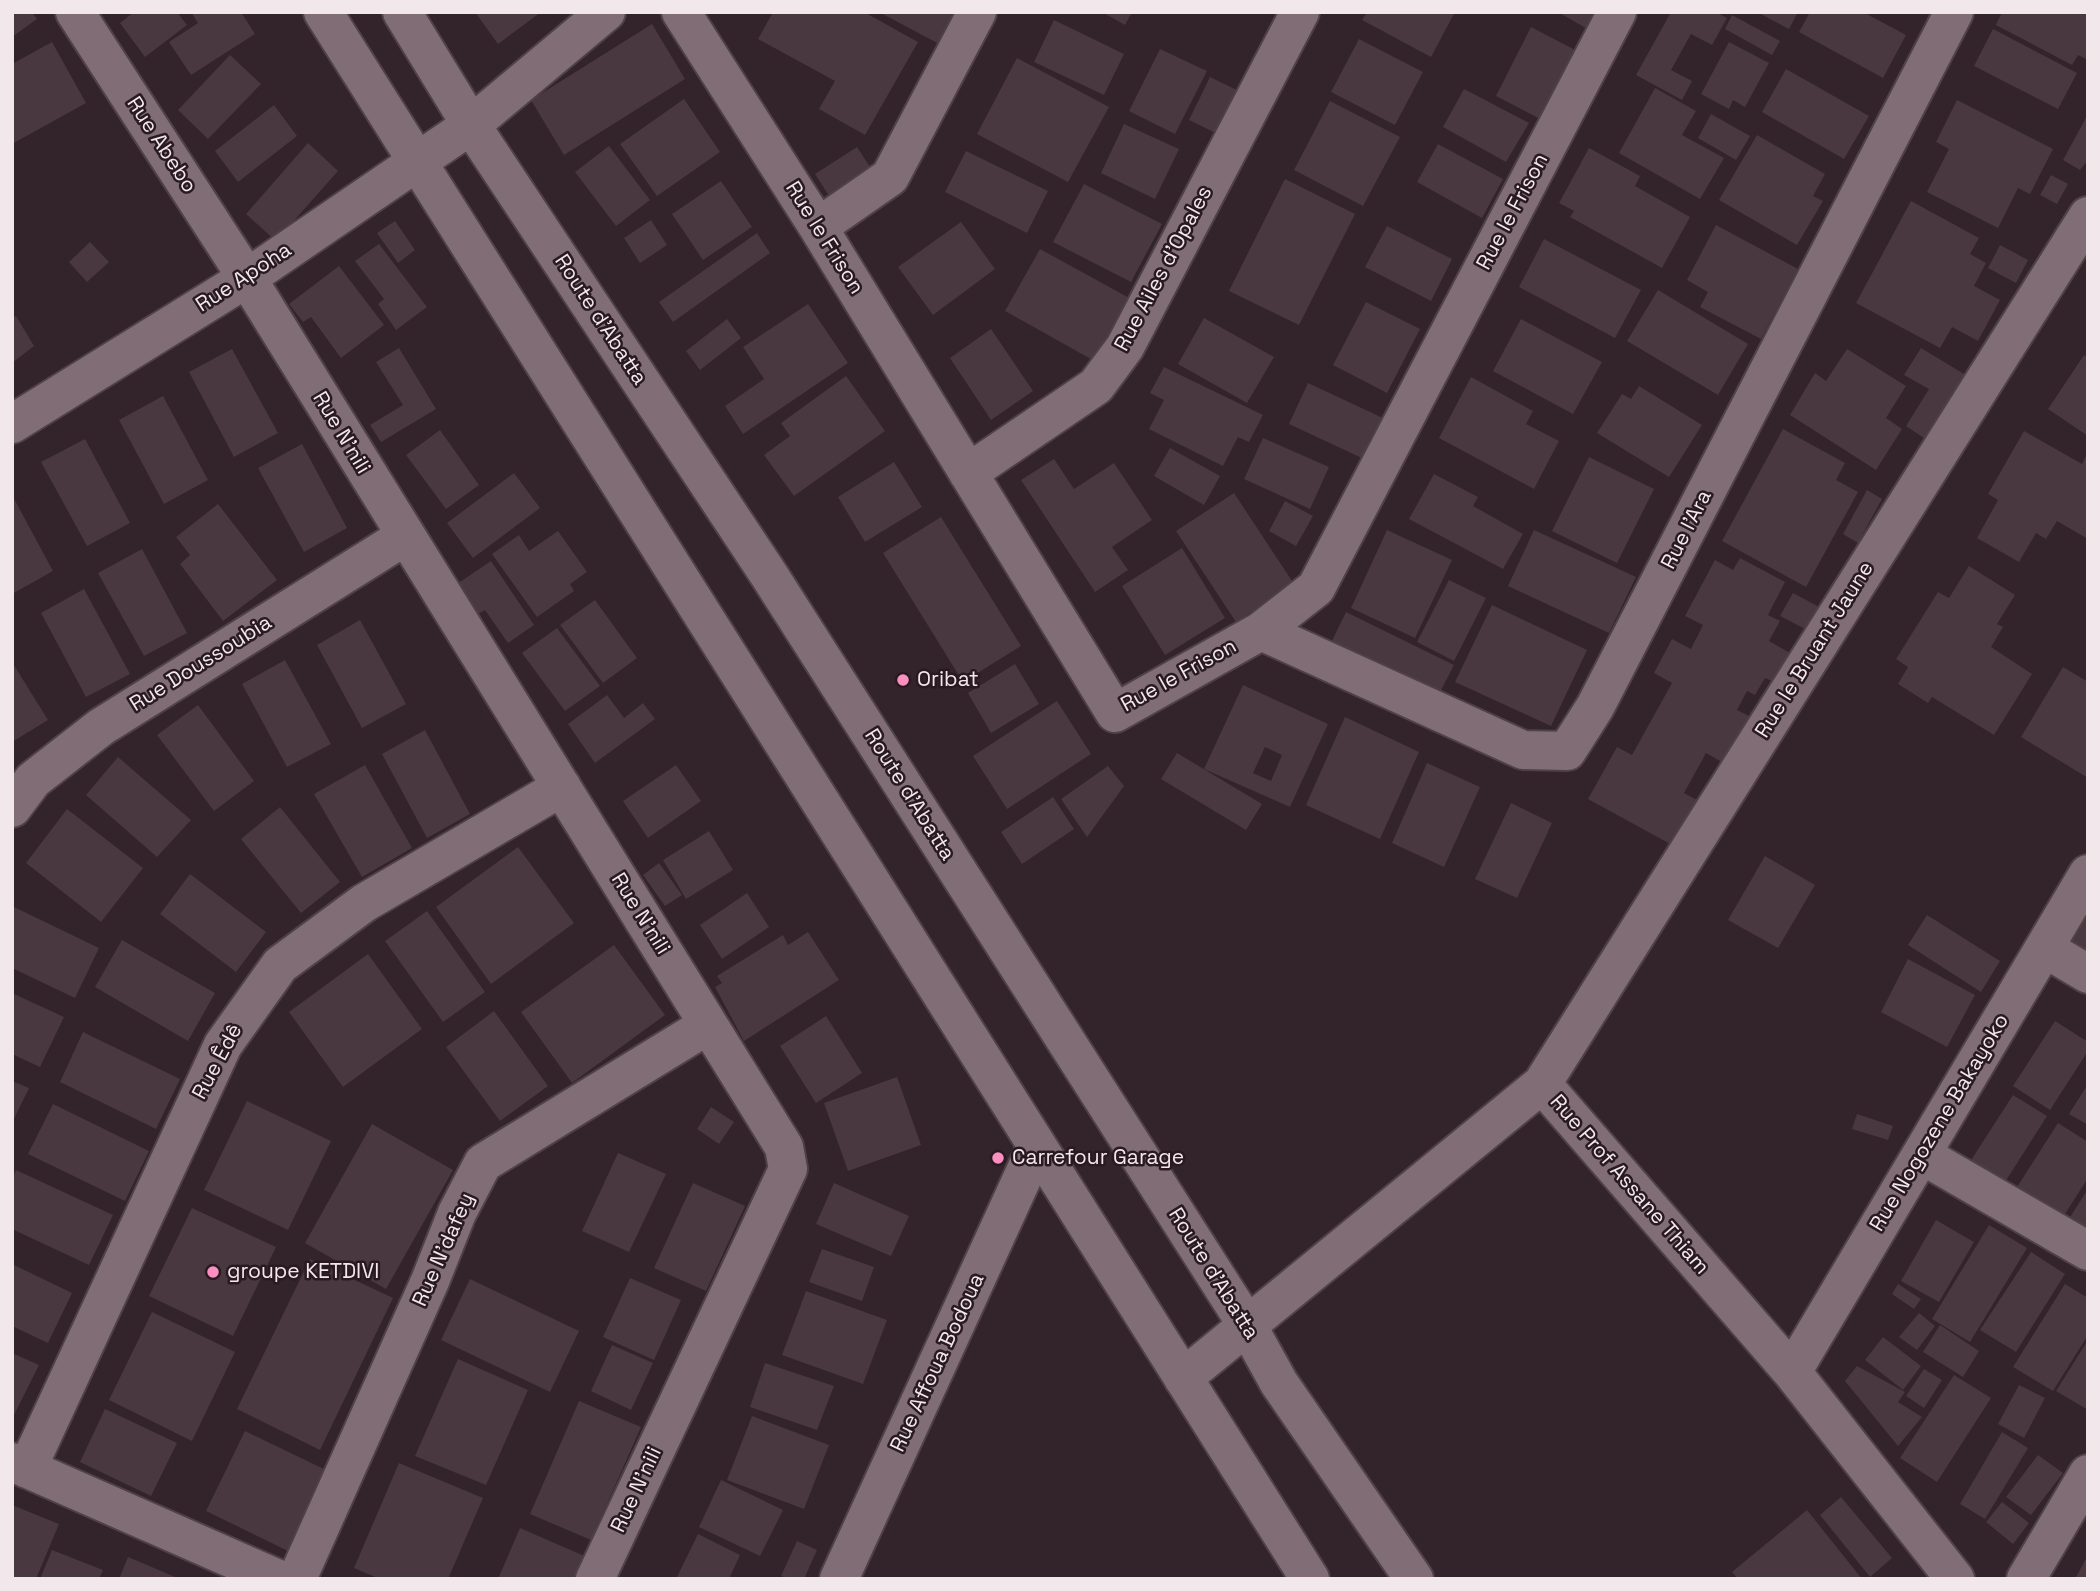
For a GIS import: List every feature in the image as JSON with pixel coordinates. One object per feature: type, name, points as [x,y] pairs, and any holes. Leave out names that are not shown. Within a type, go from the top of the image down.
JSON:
[{"type":"street","name":"Rue Abebo","points":[[75,12],[247,278]]},
{"type":"street","points":[[323,12],[1036,1148],[1310,1579]]},
{"type":"street","name":"Route d'Abatta","points":[[402,12],[471,125],[769,575],[1247,1325],[1279,1384],[1414,1579]]},
{"type":"street","name":"Rue Apoha","points":[[12,424],[247,278],[418,162],[471,125],[606,12]]},
{"type":"street","name":"Rue le Frison","points":[[681,12],[818,227],[1115,713],[1261,631],[1315,589],[1617,12]]},
{"type":"street","points":[[818,227],[890,177],[977,12]]},
{"type":"street","name":"Rue Ailes d'Opales","points":[[968,473],[1096,386],[1125,347],[1300,12]]},
{"type":"street","name":"Rue l'Ara","points":[[1261,631],[1523,750],[1567,751],[1595,707],[1954,12]]},
{"type":"street","name":"Rue le Bruant Jaune","points":[[1542,1084],[2088,216]]},
{"type":"street","name":"Rue N'nili","points":[[247,278],[404,537],[784,1147],[788,1169],[595,1579]]},
{"type":"street","name":"Rue Doussoubia","points":[[12,808],[33,780],[101,727],[404,537]]},
{"type":"street","name":"Rue Êdê","points":[[20,1465],[223,1045],[281,965],[365,903],[562,787]]},
{"type":"street","name":"Rue Nogozene Bakayoko","points":[[1792,1373],[2088,874]]},
{"type":"street","points":[[2044,948],[2088,974]]},
{"type":"street","name":"Rue N'dafey","points":[[297,1579],[430,1282],[457,1213],[483,1163],[708,1025]]},
{"type":"street","name":"Rue Prof Assane Thiam","points":[[1183,1378],[1542,1084],[1792,1373],[1955,1579]]},
{"type":"street","name":"Rue Affoua Bodoua","points":[[839,1579],[1036,1148]]},
{"type":"street","points":[[1922,1155],[2088,1251]]},
{"type":"street","points":[[20,1465],[278,1579]]},
{"type":"street","points":[[2026,1579],[2088,1474]]},
{"type":"building","points":[[12,12],[32,12],[37,19],[12,37]]},
{"type":"building","points":[[134,12],[177,12],[187,25],[145,57],[120,23]]},
{"type":"building","points":[[191,12],[241,12],[255,34],[191,75],[169,42],[198,23]]},
{"type":"building","points":[[475,12],[541,12],[498,44]]},
{"type":"building","points":[[773,12],[864,12],[918,42],[865,135],[819,109],[835,81],[758,39]]},
{"type":"building","points":[[879,12],[957,12],[939,44]]},
{"type":"building","points":[[1102,12],[1132,12],[1125,25]]},
{"type":"building","points":[[1367,12],[1455,12],[1431,57],[1362,20]]},
{"type":"building","points":[[1558,12],[1599,12],[1589,30]]},
{"type":"building","points":[[1671,12],[1716,12],[1727,18],[1712,45],[1691,34],[1671,70],[1692,81],[1682,100],[1636,75]]},
{"type":"building","points":[[1757,12],[1798,12],[1789,29]]},
{"type":"building","points":[[1810,12],[1863,12],[1906,35],[1883,78],[1799,32]]},
{"type":"building","points":[[2002,12],[2088,12],[2088,60],[2078,55],[2072,65],[1996,25]]},
{"type":"building","points":[[1732,15],[1780,41],[1772,55],[1725,29]]},
{"type":"building","points":[[1054,20],[1124,54],[1104,95],[1034,62]]},
{"type":"building","points":[[652,24],[685,79],[564,155],[531,100]]},
{"type":"building","points":[[1531,27],[1579,52],[1544,121],[1496,96]]},
{"type":"building","points":[[1993,29],[2077,73],[2058,109],[1974,66]]},
{"type":"building","points":[[1359,39],[1423,72],[1395,125],[1331,92]]},
{"type":"building","points":[[52,42],[86,103],[12,144],[12,64]]},
{"type":"building","points":[[1729,42],[1769,63],[1745,107],[1733,100],[1729,109],[1701,94]]},
{"type":"building","points":[[1160,49],[1207,71],[1175,134],[1129,111]]},
{"type":"building","points":[[230,55],[261,84],[208,139],[178,110]]},
{"type":"building","points":[[1017,58],[1109,107],[1068,182],[977,134]]},
{"type":"building","points":[[1786,69],[1869,116],[1844,159],[1762,112]]},
{"type":"building","points":[[1210,77],[1243,93],[1222,136],[1189,120]]},
{"type":"building","points":[[1655,88],[1696,111],[1682,135],[1724,158],[1700,199],[1619,153]]},
{"type":"building","points":[[1464,89],[1529,123],[1506,162],[1443,127]]},
{"type":"building","points":[[684,99],[720,152],[657,196],[620,144]]},
{"type":"building","points":[[1957,100],[2053,149],[2030,194],[2018,188],[1998,228],[1927,192],[1949,149],[1936,142]]},
{"type":"building","points":[[1330,101],[1400,137],[1363,206],[1294,170]]},
{"type":"building","points":[[274,105],[297,136],[238,182],[215,151]]},
{"type":"building","points":[[1711,114],[1750,136],[1736,160],[1698,138]]},
{"type":"building","points":[[2088,114],[2088,160],[2080,170],[2063,160]]},
{"type":"building","points":[[1124,124],[1179,149],[1155,199],[1101,173]]},
{"type":"building","points":[[1757,135],[1825,174],[1813,196],[1823,201],[1797,245],[1719,200]]},
{"type":"building","points":[[308,143],[338,171],[276,241],[246,214]]},
{"type":"building","points":[[1438,144],[1503,179],[1482,218],[1417,182]]},
{"type":"building","points":[[609,146],[650,200],[616,226],[575,172]]},
{"type":"building","points":[[857,147],[874,173],[831,199],[815,174]]},
{"type":"building","points":[[1589,148],[1640,176],[1635,186],[1690,217],[1662,268],[1570,217],[1574,211],[1559,203]]},
{"type":"building","points":[[966,151],[1048,191],[1027,233],[945,192]]},
{"type":"building","points":[[2051,175],[2068,184],[2057,204],[2040,195]]},
{"type":"building","points":[[1285,179],[1355,214],[1299,325],[1229,291]]},
{"type":"building","points":[[721,181],[752,227],[703,260],[672,214]]},
{"type":"building","points":[[1084,184],[1162,224],[1131,282],[1053,242]]},
{"type":"building","points":[[1911,201],[1979,238],[1970,254],[1986,263],[1974,286],[2000,300],[1978,341],[1952,327],[1940,348],[1856,303]]},
{"type":"building","points":[[651,220],[667,245],[640,263],[624,238]]},
{"type":"building","points":[[395,221],[415,250],[398,263],[377,233]]},
{"type":"building","points":[[961,222],[995,269],[933,315],[898,267]]},
{"type":"building","points":[[1716,225],[1798,269],[1761,339],[1700,307],[1708,292],[1687,280]]},
{"type":"building","points":[[1387,226],[1452,259],[1431,301],[1365,267]]},
{"type":"building","points":[[757,233],[770,253],[673,322],[659,302]]},
{"type":"building","points":[[1544,239],[1641,290],[1615,338],[1519,287]]},
{"type":"building","points":[[90,242],[109,262],[87,282],[69,262]]},
{"type":"building","points":[[379,244],[427,307],[396,330],[378,304],[384,299],[355,261]]},
{"type":"building","points":[[2000,245],[2028,260],[2016,283],[1988,268]]},
{"type":"building","points":[[1040,249],[1133,300],[1098,363],[1005,311]]},
{"type":"building","points":[[339,266],[384,325],[341,358],[311,317],[303,322],[289,304]]},
{"type":"building","points":[[1658,290],[1748,344],[1718,395],[1627,341]]},
{"type":"building","points":[[1366,302],[1420,329],[1387,393],[1333,365]]},
{"type":"building","points":[[808,304],[848,363],[743,434],[725,406],[764,379],[743,347]]},
{"type":"building","points":[[16,316],[34,346],[12,363],[12,318]]},
{"type":"building","points":[[1204,318],[1274,357],[1247,403],[1178,364]]},
{"type":"building","points":[[727,319],[741,338],[700,370],[686,351]]},
{"type":"building","points":[[1521,319],[1602,362],[1573,414],[1493,371]]},
{"type":"building","points":[[991,329],[1033,391],[991,420],[950,358]]},
{"type":"building","points":[[399,348],[436,409],[381,442],[370,425],[403,405],[376,362]]},
{"type":"building","points":[[1921,348],[1969,377],[1930,442],[1906,426],[1929,389],[1904,375]]},
{"type":"building","points":[[232,349],[278,433],[234,457],[189,372]]},
{"type":"building","points":[[1847,349],[1906,386],[1886,418],[1902,429],[1876,470],[1790,415],[1815,373],[1826,381]]},
{"type":"building","points":[[2084,355],[2088,358],[2088,436],[2048,409]]},
{"type":"building","points":[[1164,367],[1263,415],[1249,442],[1238,437],[1223,466],[1149,429],[1164,400],[1150,393]]},
{"type":"building","points":[[846,376],[885,431],[794,496],[764,455],[790,436],[781,423]]},
{"type":"building","points":[[1471,377],[1533,411],[1526,424],[1559,441],[1534,489],[1439,438]]},
{"type":"building","points":[[1308,383],[1385,419],[1366,460],[1289,424]]},
{"type":"building","points":[[1639,386],[1702,425],[1669,477],[1597,433],[1622,394],[1631,399]]},
{"type":"building","points":[[163,396],[208,480],[164,504],[119,420]]},
{"type":"building","points":[[1783,429],[1845,463],[1836,480],[1858,492],[1806,587],[1722,541]]},
{"type":"building","points":[[440,430],[479,485],[446,509],[406,455]]},
{"type":"building","points":[[2024,431],[2082,464],[2088,452],[2088,539],[2057,521],[2046,539],[2036,533],[2019,562],[1977,538],[1998,500],[1988,494]]},
{"type":"building","points":[[1263,438],[1329,467],[1310,509],[1244,479]]},
{"type":"building","points":[[85,439],[130,523],[87,546],[41,462]]},
{"type":"building","points":[[302,444],[347,528],[304,552],[258,468]]},
{"type":"building","points":[[1170,448],[1220,476],[1204,505],[1154,476]]},
{"type":"building","points":[[1589,457],[1654,489],[1617,563],[1552,531]]},
{"type":"building","points":[[1054,459],[1074,489],[1114,463],[1152,520],[1112,547],[1128,570],[1095,592],[1021,480]]},
{"type":"building","points":[[894,462],[922,507],[865,542],[838,497]]},
{"type":"building","points":[[514,473],[540,508],[473,558],[447,523]]},
{"type":"building","points":[[1434,474],[1478,497],[1473,506],[1523,534],[1503,569],[1409,519]]},
{"type":"building","points":[[1867,490],[1882,499],[1858,543],[1843,534]]},
{"type":"building","points":[[1234,493],[1294,584],[1236,622],[1176,531]]},
{"type":"building","points":[[12,495],[53,571],[12,594]]},
{"type":"building","points":[[1285,501],[1313,516],[1296,546],[1269,531]]},
{"type":"building","points":[[218,504],[277,580],[223,621],[180,564],[190,555],[176,537]]},
{"type":"building","points":[[941,517],[1021,646],[963,682],[883,553]]},
{"type":"building","points":[[1387,530],[1452,560],[1415,638],[1351,608]]},
{"type":"building","points":[[1534,530],[1636,577],[1609,633],[1508,586]]},
{"type":"building","points":[[558,531],[587,572],[570,584],[574,591],[537,617],[492,554],[519,535],[529,551]]},
{"type":"building","points":[[1182,548],[1225,618],[1165,655],[1122,586]]},
{"type":"building","points":[[142,549],[187,633],[144,656],[98,573]]},
{"type":"building","points":[[1740,558],[1785,582],[1768,615],[1780,621],[1769,641],[1790,653],[1774,682],[1765,678],[1755,695],[1747,691],[1737,710],[1753,718],[1727,765],[1706,753],[1684,793],[1697,800],[1672,845],[1588,799],[1617,747],[1632,755],[1672,683],[1654,673],[1672,639],[1691,649],[1703,625],[1685,616],[1715,560],[1733,570]]},
{"type":"building","points":[[491,561],[534,625],[508,643],[485,610],[478,614],[457,584]]},
{"type":"building","points":[[1969,566],[2015,595],[1997,624],[2003,627],[1991,647],[2032,674],[1994,735],[1932,697],[1928,703],[1898,684],[1908,667],[1896,659],[1938,592],[1949,598]]},
{"type":"building","points":[[1449,580],[1486,598],[1454,661],[1417,642]]},
{"type":"building","points":[[84,589],[130,674],[86,697],[41,613]]},
{"type":"building","points":[[1793,593],[1821,608],[1809,631],[1780,616]]},
{"type":"building","points":[[595,600],[637,658],[603,683],[560,625]]},
{"type":"building","points":[[1492,605],[1587,650],[1551,726],[1455,682]]},
{"type":"building","points":[[1346,612],[1454,665],[1437,698],[1329,647]]},
{"type":"building","points":[[360,620],[406,704],[362,728],[317,645]]},
{"type":"building","points":[[557,628],[600,686],[565,711],[522,653]]},
{"type":"building","points":[[285,660],[331,744],[287,767],[242,684]]},
{"type":"building","points":[[12,662],[48,720],[12,742]]},
{"type":"building","points":[[1015,664],[1039,704],[991,733],[968,693]]},
{"type":"building","points":[[2063,667],[2088,682],[2088,778],[2021,737]]},
{"type":"building","points":[[1243,685],[1328,724],[1290,807],[1204,769]],"holes":[[[1265,747],[1282,755],[1271,781],[1253,773]]]},
{"type":"building","points":[[607,695],[624,718],[643,703],[655,719],[595,763],[568,724]]},
{"type":"building","points":[[1057,701],[1091,754],[1007,809],[973,756]]},
{"type":"building","points":[[198,705],[254,781],[214,811],[157,735]]},
{"type":"building","points":[[1345,717],[1419,752],[1380,839],[1306,805]]},
{"type":"building","points":[[425,730],[470,814],[427,838],[382,754]]},
{"type":"building","points":[[1177,753],[1262,804],[1246,830],[1161,779]]},
{"type":"building","points":[[118,757],[191,820],[157,857],[86,795]]},
{"type":"building","points":[[1427,763],[1480,787],[1444,867],[1392,843]]},
{"type":"building","points":[[365,765],[412,848],[362,877],[314,794]]},
{"type":"building","points":[[676,765],[701,801],[648,838],[623,801]]},
{"type":"building","points":[[1108,766],[1124,786],[1087,837],[1061,799]]},
{"type":"building","points":[[1053,797],[1074,829],[1022,864],[1001,832]]},
{"type":"building","points":[[1511,803],[1552,823],[1517,898],[1475,879]]},
{"type":"building","points":[[280,807],[340,882],[301,913],[241,839]]},
{"type":"building","points":[[67,809],[143,868],[101,922],[26,863]]},
{"type":"building","points":[[709,831],[733,870],[686,899],[663,860]]},
{"type":"building","points":[[518,847],[574,923],[491,984],[436,907]]},
{"type":"building","points":[[1765,856],[1815,885],[1778,948],[1728,920]]},
{"type":"building","points":[[659,863],[682,895],[665,906],[643,875]]},
{"type":"building","points":[[190,874],[266,932],[236,972],[160,914]]},
{"type":"building","points":[[747,893],[769,927],[722,959],[700,925]]},
{"type":"building","points":[[12,906],[99,948],[75,998],[12,968]]},
{"type":"building","points":[[2088,910],[2088,952],[2070,942]]},
{"type":"building","points":[[427,911],[485,992],[443,1022],[385,941]]},
{"type":"building","points":[[1927,915],[2000,961],[1981,992],[1908,945]]},
{"type":"building","points":[[808,932],[839,980],[744,1041],[715,987],[722,983],[717,976],[783,935],[788,945]]},
{"type":"building","points":[[122,940],[215,993],[188,1041],[95,987]]},
{"type":"building","points":[[614,945],[665,1015],[572,1083],[521,1012]]},
{"type":"building","points":[[368,954],[422,1029],[343,1087],[289,1012]]},
{"type":"building","points":[[1908,959],[1975,995],[1947,1047],[1881,1012]]},
{"type":"building","points":[[12,993],[64,1017],[40,1067],[12,1054]]},
{"type":"building","points":[[494,1011],[548,1086],[500,1121],[446,1047]]},
{"type":"building","points":[[826,1016],[862,1073],[816,1103],[780,1046]]},
{"type":"building","points":[[2055,1021],[2088,1042],[2088,1051],[2050,1110],[2013,1086]]},
{"type":"building","points":[[83,1032],[180,1079],[156,1129],[60,1082]]},
{"type":"building","points":[[897,1077],[921,1145],[848,1171],[824,1103]]},
{"type":"building","points":[[12,1081],[29,1088],[12,1123]]},
{"type":"building","points":[[2088,1084],[2088,1125],[2069,1114]]},
{"type":"building","points":[[2013,1095],[2047,1116],[2000,1190],[1966,1168]]},
{"type":"building","points":[[247,1101],[331,1141],[288,1230],[204,1190]]},
{"type":"building","points":[[53,1104],[149,1151],[125,1201],[28,1154]]},
{"type":"building","points":[[711,1107],[734,1122],[719,1144],[697,1129]]},
{"type":"building","points":[[1857,1114],[1893,1126],[1888,1140],[1852,1129]]},
{"type":"building","points":[[2058,1123],[2088,1142],[2088,1178],[2056,1228],[2010,1198]]},
{"type":"building","points":[[372,1124],[453,1170],[386,1289],[305,1243]]},
{"type":"building","points":[[618,1153],[666,1174],[629,1252],[582,1231]]},
{"type":"building","points":[[16,1170],[113,1215],[89,1265],[12,1229],[12,1178]]},
{"type":"building","points":[[693,1183],[745,1206],[706,1291],[654,1268]]},
{"type":"building","points":[[834,1183],[909,1216],[891,1256],[816,1224]]},
{"type":"building","points":[[2088,1189],[2088,1239],[2065,1225]]},
{"type":"building","name":"groupe KETDIVI","points":[[192,1208],[276,1247],[233,1336],[149,1296]]},
{"type":"building","points":[[1936,1220],[1974,1242],[1939,1302],[1901,1281]]},
{"type":"building","points":[[1989,1225],[2027,1248],[1970,1342],[1932,1319]]},
{"type":"building","points":[[822,1249],[874,1267],[862,1301],[809,1282]]},
{"type":"building","points":[[2031,1252],[2065,1274],[2016,1352],[1980,1330]]},
{"type":"building","points":[[310,1259],[393,1298],[320,1450],[237,1409]]},
{"type":"building","points":[[12,1264],[72,1293],[48,1343],[12,1326]]},
{"type":"building","points":[[630,1278],[681,1300],[654,1360],[603,1337]]},
{"type":"building","points":[[470,1279],[579,1331],[550,1392],[441,1340]]},
{"type":"building","points":[[1898,1284],[1921,1299],[1914,1309],[1892,1294]]},
{"type":"building","points":[[2065,1284],[2088,1298],[2088,1335],[2053,1391],[2013,1367]]},
{"type":"building","points":[[806,1291],[887,1320],[863,1384],[782,1355]]},
{"type":"building","points":[[152,1312],[235,1352],[192,1441],[109,1400]]},
{"type":"building","points":[[1919,1313],[1935,1326],[1917,1350],[1899,1337]]},
{"type":"building","points":[[1940,1325],[1979,1351],[1963,1377],[1923,1352]]},
{"type":"building","points":[[1883,1337],[1921,1366],[1903,1390],[1865,1360]]},
{"type":"building","points":[[2088,1340],[2088,1410],[2056,1391]]},
{"type":"building","points":[[612,1345],[653,1363],[631,1410],[591,1391]]},
{"type":"building","points":[[12,1353],[39,1365],[14,1415],[12,1414]]},
{"type":"building","points":[[458,1359],[528,1390],[486,1485],[415,1456]]},
{"type":"building","points":[[765,1363],[834,1386],[817,1430],[750,1407]]},
{"type":"building","points":[[1857,1366],[1905,1392],[1898,1402],[1922,1417],[1898,1446],[1845,1381]]},
{"type":"building","points":[[1924,1369],[1942,1380],[1924,1408],[1906,1396]]},
{"type":"building","points":[[1954,1375],[1991,1398],[1937,1482],[1900,1458]]},
{"type":"building","points":[[2019,1385],[2045,1398],[2024,1438],[1998,1424]]},
{"type":"building","points":[[579,1401],[641,1427],[591,1540],[530,1514]]},
{"type":"building","points":[[105,1409],[177,1443],[151,1496],[80,1462]]},
{"type":"building","points":[[752,1416],[829,1445],[804,1509],[727,1480]]},
{"type":"building","points":[[245,1431],[328,1471],[288,1551],[206,1511]]},
{"type":"building","points":[[2002,1432],[2028,1448],[1985,1519],[1960,1504]]},
{"type":"building","points":[[2038,1455],[2063,1473],[2031,1515],[2006,1497]]},
{"type":"building","points":[[399,1463],[483,1498],[448,1579],[380,1579],[354,1568]]},
{"type":"building","points":[[721,1480],[783,1510],[760,1556],[699,1527]]},
{"type":"building","points":[[1841,1497],[1892,1558],[1870,1577],[1820,1515]]},
{"type":"building","points":[[2002,1502],[2029,1523],[2013,1544],[1986,1522]]},
{"type":"building","points":[[12,1505],[59,1524],[36,1579],[12,1579]]},
{"type":"building","points":[[1807,1510],[1862,1579],[1738,1579],[1732,1572]]},
{"type":"building","points":[[520,1528],[589,1558],[580,1579],[498,1579]]},
{"type":"building","points":[[698,1534],[740,1555],[729,1579],[676,1579]]},
{"type":"building","points":[[797,1541],[817,1550],[804,1579],[788,1579],[781,1576]]},
{"type":"building","points":[[52,1550],[103,1570],[99,1579],[40,1579]]},
{"type":"building","points":[[2088,1555],[2088,1579],[2075,1579]]},
{"type":"building","points":[[128,1557],[180,1579],[119,1579]]},
{"type":"place","name":"Oribat","points":[[903,680]]},
{"type":"place","name":"Carrefour Garage","points":[[998,1158]]},
{"type":"place","name":"groupe KETDIVI","points":[[213,1272]]}]
